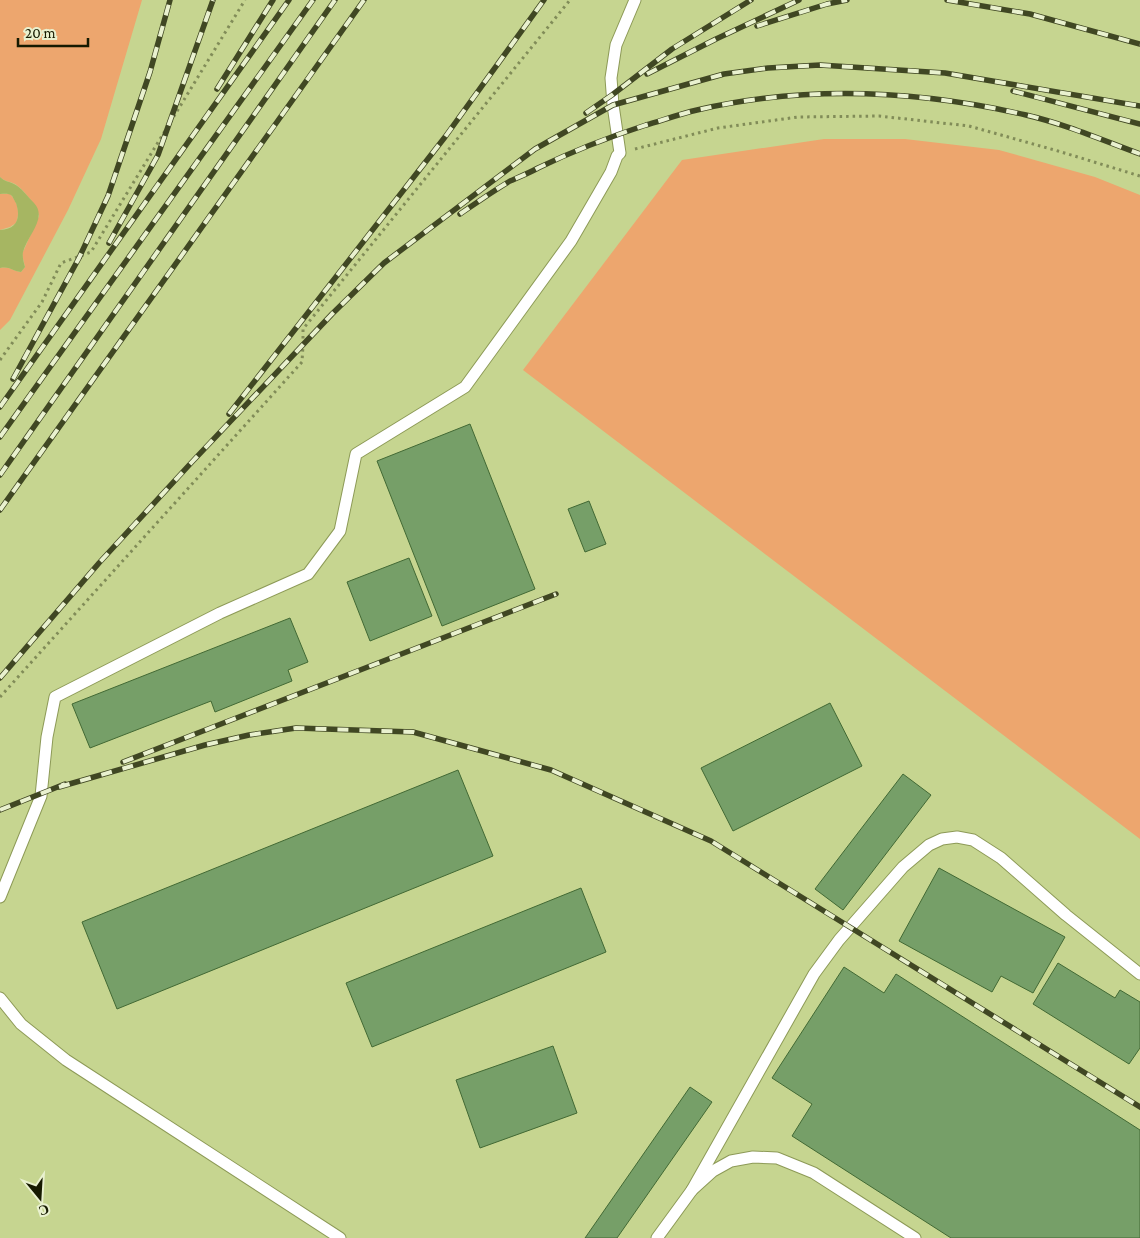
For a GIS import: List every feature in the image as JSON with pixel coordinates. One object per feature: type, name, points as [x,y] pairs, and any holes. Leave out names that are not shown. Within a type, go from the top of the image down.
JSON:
[{"type":"lane","points":[[0,896],[41,796],[47,738],[55,697],[220,613],[308,574],[340,531],[356,454],[466,387],[571,241],[611,172],[616,156],[620,152],[612,105],[611,78],[616,45],[635,0]]},
{"type":"lane","points":[[657,1238],[692,1190],[814,974],[839,940],[903,867],[929,845],[942,839],[957,837],[973,840],[1001,858],[1066,915],[1140,974]]},
{"type":"lane","points":[[0,998],[21,1024],[66,1060],[340,1238]]},
{"type":"lane","points":[[692,1190],[713,1171],[731,1161],[753,1157],[777,1158],[814,1173],[915,1238]]},
{"type":"path","points":[[0,360],[42,302],[61,263],[91,252],[245,0]]},
{"type":"path","points":[[0,697],[302,362],[303,330],[570,0]]},
{"type":"path","points":[[620,152],[659,144],[718,128],[798,117],[879,116],[969,126],[1140,176]]},
{"type":"shaded area","points":[[0,0],[142,0],[101,139],[68,210],[10,320],[0,330],[0,268],[21,272],[25,267],[22,254],[39,216],[33,203],[22,190],[15,184],[5,181],[0,177]]},
{"type":"shaded area","points":[[824,139],[905,139],[999,150],[1095,177],[1140,195],[1140,839],[523,370],[682,160]]},
{"type":"shaded area","points":[[0,177],[19,187],[38,209],[38,221],[23,252],[25,267],[21,272],[0,268],[0,230],[14,225],[18,218],[18,213],[12,196],[0,194]]},
{"type":"shaded area","points":[[0,194],[10,194],[15,200],[18,212],[16,223],[0,230]]},
{"type":"building","points":[[470,424],[535,589],[442,626],[377,461]]},
{"type":"building","points":[[589,501],[606,544],[585,552],[568,509]]},
{"type":"building","points":[[409,558],[432,616],[370,641],[347,582]]},
{"type":"building","points":[[290,618],[308,662],[288,670],[292,681],[215,712],[211,701],[90,748],[72,704]]},
{"type":"building","points":[[830,703],[862,766],[733,831],[701,768]]},
{"type":"building","points":[[458,770],[493,856],[117,1009],[82,922]]},
{"type":"building","points":[[903,774],[931,795],[843,910],[815,889]]},
{"type":"building","points":[[939,868],[1065,937],[1033,993],[1001,976],[992,992],[899,941]]},
{"type":"building","points":[[581,888],[606,952],[372,1047],[346,983]]},
{"type":"building","points":[[1058,963],[1115,998],[1120,990],[1140,1002],[1140,1048],[1129,1064],[1033,1004]]},
{"type":"building","points":[[844,967],[884,993],[896,974],[1140,1130],[1140,1238],[951,1238],[792,1136],[812,1104],[772,1078]]},
{"type":"building","points":[[553,1046],[577,1113],[480,1148],[456,1080]]},
{"type":"building","points":[[690,1087],[712,1102],[617,1238],[585,1238]]},
{"type":"railway","points":[[13,379],[79,258],[108,196],[150,72],[170,0]]},
{"type":"railway","points":[[109,243],[158,155],[213,0]]},
{"type":"railway","points":[[217,89],[273,0]]},
{"type":"railway","points":[[0,407],[289,0]]},
{"type":"railway","points":[[0,437],[313,0]]},
{"type":"railway","points":[[0,475],[335,0]]},
{"type":"railway","points":[[0,510],[364,0]]},
{"type":"railway","points":[[229,414],[445,137],[544,0]]},
{"type":"railway","points":[[586,113],[672,49],[751,0]]},
{"type":"railway","points":[[647,74],[799,0]]},
{"type":"railway","points":[[757,26],[827,4],[847,0]]},
{"type":"railway","points":[[947,0],[1030,14],[1140,44]]},
{"type":"railway","points":[[0,678],[99,563],[191,463],[332,314],[384,263],[535,149],[613,105],[724,74],[768,68],[820,65],[945,73],[1140,106]]},
{"type":"railway","points":[[1013,91],[1140,124]]},
{"type":"railway","points":[[460,214],[510,181],[605,139],[697,110],[779,97],[820,94],[862,94],[944,100],[1026,115],[1055,123],[1140,154]]},
{"type":"railway","points":[[123,762],[556,594]]},
{"type":"railway","points":[[59,787],[205,745],[249,735],[296,728],[413,732],[551,770],[711,841],[1140,1107]]},
{"type":"railway","points":[[0,810],[65,784]]}]
